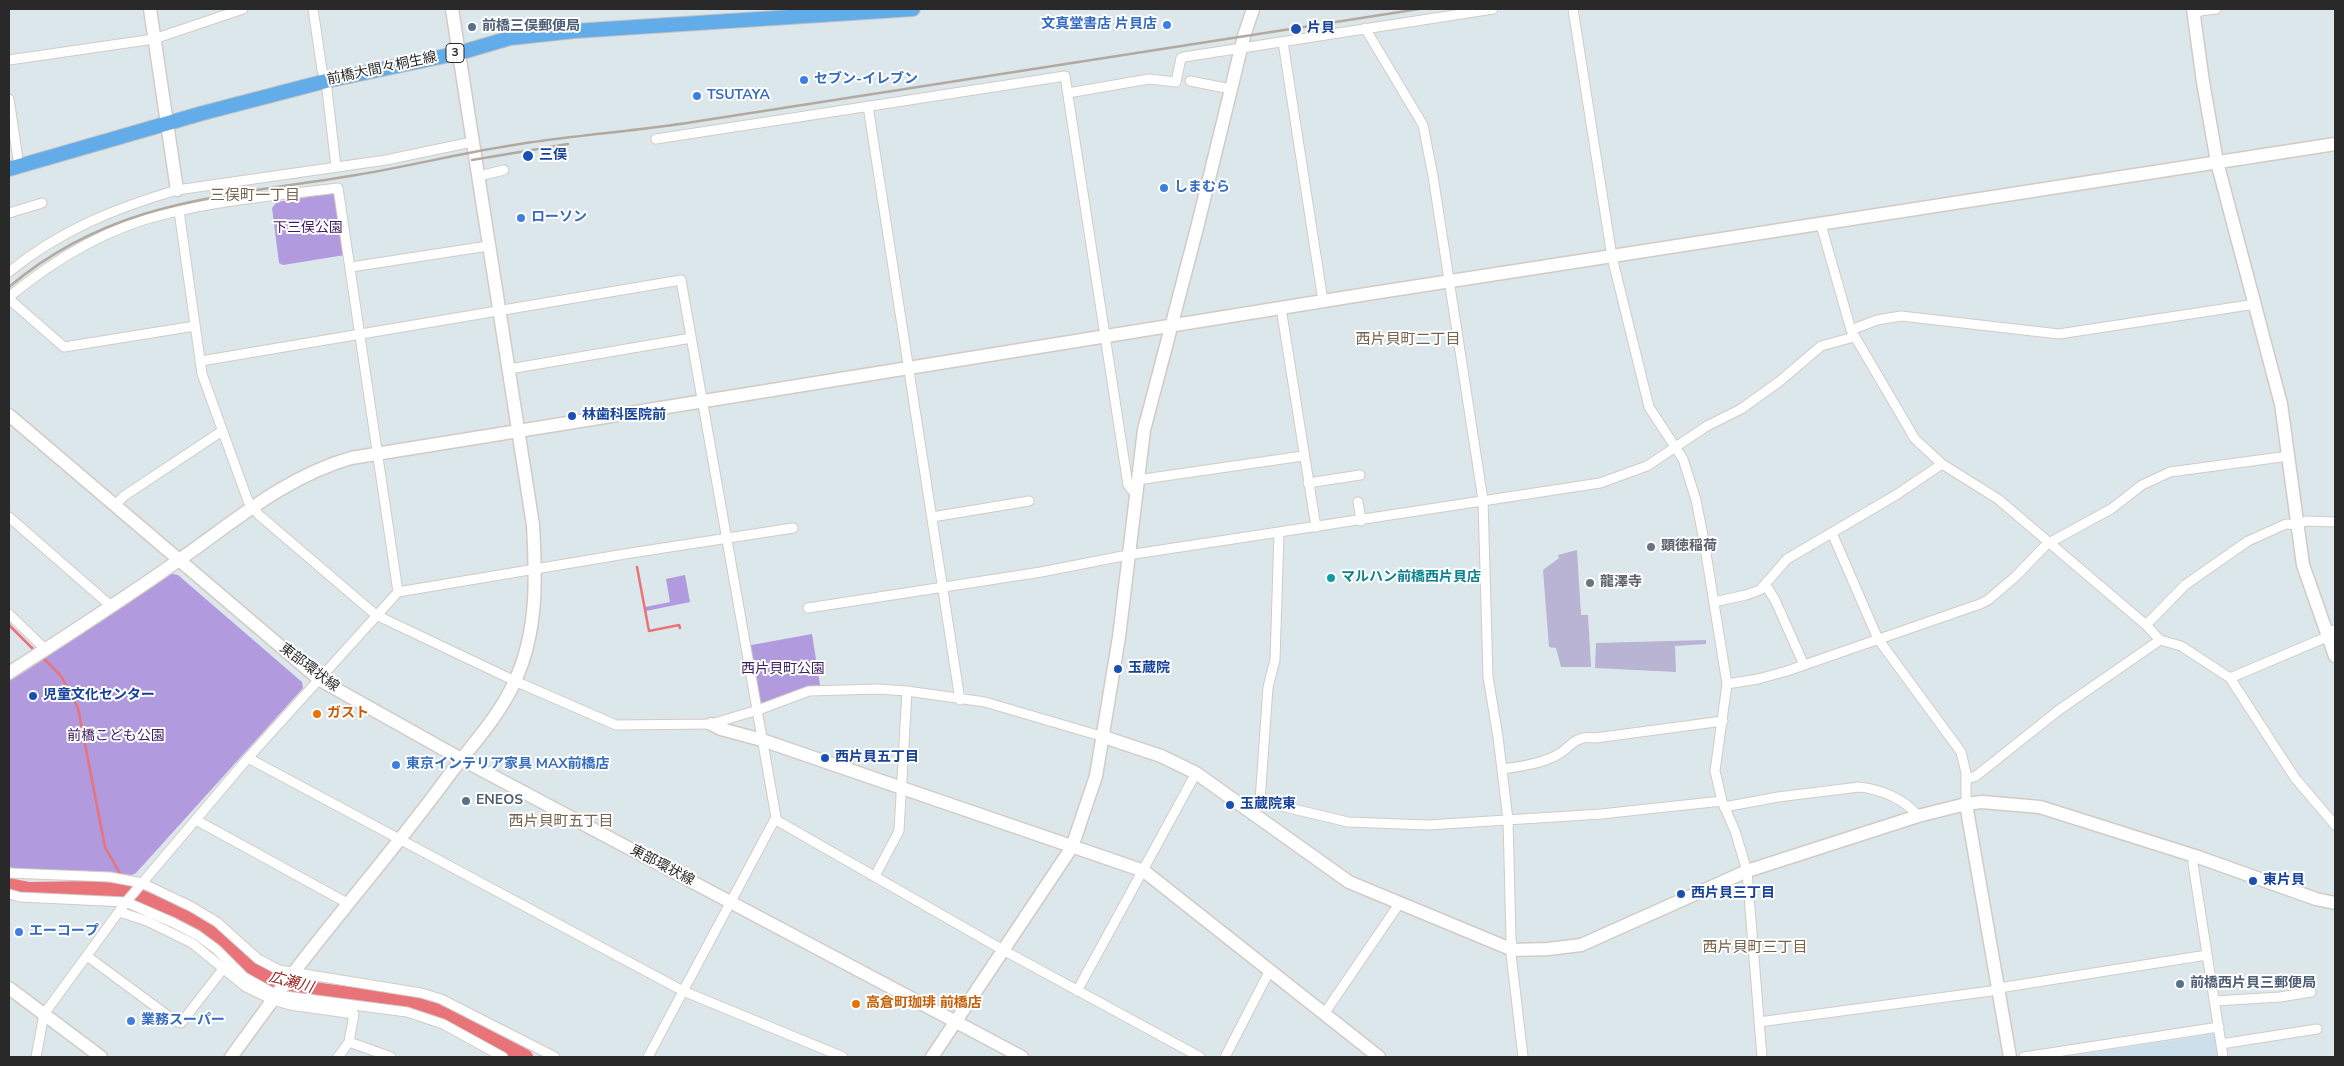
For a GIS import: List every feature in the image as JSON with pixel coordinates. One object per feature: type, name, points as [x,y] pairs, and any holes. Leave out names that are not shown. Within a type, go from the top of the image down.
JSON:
[{"type":"main road","name":"前橋大間々桐生線","points":[[14,167],[326,81],[459,53],[510,38],[752,14],[913,9]]},
{"type":"street","points":[[150,9],[177,190]]},
{"type":"street","points":[[9,60],[154,39],[243,9]]},
{"type":"street","points":[[313,9],[322,70],[326,81],[336,167]]},
{"type":"street","points":[[231,1057],[291,975],[401,840],[461,759],[491,725],[515,681],[532,620],[536,569],[533,525],[452,9]]},
{"type":"street","points":[[932,1057],[954,1021],[1072,847],[1096,776],[1104,737],[1119,637],[1144,430],[1241,48],[1253,9]]},
{"type":"street","points":[[1068,93],[1149,79],[1176,82],[1181,58],[1493,9]]},
{"type":"street","points":[[1573,9],[1612,257],[1649,407],[1683,459],[1696,500],[1727,684],[1715,765],[1723,804],[1735,831],[1747,871],[1762,1057]]},
{"type":"street","points":[[2216,9],[2194,12],[2203,82],[2217,162],[2276,380],[2289,456],[2303,565],[2332,633],[2335,656]]},
{"type":"street","points":[[1365,28],[1425,130],[1450,282],[1483,500],[1488,677],[1508,820],[1511,939],[1523,1057]]},
{"type":"street","points":[[1282,42],[1324,301]]},
{"type":"street","points":[[656,139],[1062,76],[1066,78],[1128,485],[1132,490],[1138,486],[1303,456]]},
{"type":"street","points":[[1190,81],[1231,89]]},
{"type":"street","points":[[9,100],[14,167]]},
{"type":"street","points":[[868,106],[960,700]]},
{"type":"street","points":[[9,272],[36,251],[72,228],[118,208],[177,190],[386,160],[472,142]]},
{"type":"street","points":[[9,673],[179,560],[252,507],[292,481],[318,469],[351,458],[1324,301],[2335,144]]},
{"type":"street","points":[[483,175],[504,170]]},
{"type":"street","points":[[195,326],[62,346],[9,298],[56,261],[90,242],[142,221],[179,211],[338,188],[398,592]]},
{"type":"street","points":[[9,213],[42,204]]},
{"type":"street","points":[[179,211],[202,374],[252,507],[376,615],[515,681],[616,724],[711,724],[758,710],[809,691],[907,691],[960,700],[985,702],[1161,756],[1196,773],[1348,882],[1513,950],[1548,949],[1581,944],[1747,871],[1918,816],[1982,802],[2040,807],[2335,903]]},
{"type":"street","points":[[1821,225],[1853,333],[1915,439],[1942,464],[1998,499],[2051,542],[2146,625],[2160,640],[2181,646],[2230,678],[2295,778],[2335,825]]},
{"type":"street","points":[[351,267],[488,246]]},
{"type":"street","points":[[201,361],[681,280],[776,820],[648,1057]]},
{"type":"street","points":[[808,608],[1128,555],[1361,521],[1608,481],[1647,466],[1707,426],[1741,409],[1780,381],[1821,346],[1853,333],[1877,320],[1901,316],[2059,334],[2249,305],[2256,307]]},
{"type":"street","points":[[1281,308],[1303,456],[1316,527]]},
{"type":"street","points":[[509,369],[691,338]]},
{"type":"street","name":"東部環状線","points":[[9,414],[320,680],[461,759],[1022,1057]]},
{"type":"street","points":[[116,505],[124,496],[222,431]]},
{"type":"street","points":[[1727,684],[1758,680],[1988,600],[2051,542],[2111,509],[2142,485],[2158,476],[2170,472],[2289,456]]},
{"type":"street","points":[[1714,602],[1754,593],[1765,584],[1787,559],[1896,495],[1942,464]]},
{"type":"street","points":[[1308,483],[1360,475]]},
{"type":"street","points":[[932,517],[1030,501]]},
{"type":"street","points":[[1358,502],[1361,521]]},
{"type":"street","points":[[9,517],[111,606]]},
{"type":"street","points":[[2146,625],[2185,585],[2248,541],[2286,524],[2297,525],[2306,521],[2335,522]]},
{"type":"street","points":[[36,1057],[44,1014],[127,901],[248,758],[398,592],[793,528]]},
{"type":"street","points":[[1260,801],[1268,687],[1275,660],[1279,533]]},
{"type":"street","points":[[1832,533],[1878,639],[1961,752],[1967,779],[1966,804],[2010,1057]]},
{"type":"street","points":[[1765,584],[1804,665]]},
{"type":"street","points":[[9,614],[40,652]]},
{"type":"street","points":[[2230,678],[2332,633]]},
{"type":"street","points":[[1967,779],[1976,776],[2045,721],[2160,640]]},
{"type":"street","points":[[875,876],[898,835],[907,691]]},
{"type":"street","points":[[1502,769],[1553,758],[1573,742],[1586,737],[1595,738],[1723,721]]},
{"type":"street","points":[[711,724],[721,729],[762,740],[1144,870],[1379,1057]]},
{"type":"street","points":[[248,758],[683,991],[843,1057]]},
{"type":"street","points":[[1078,992],[1196,773]]},
{"type":"street","points":[[1247,810],[1249,804],[1260,801],[1364,824],[1428,825],[1723,804],[1859,787],[1871,788],[1893,796],[1910,807],[1918,816]]},
{"type":"street","points":[[196,820],[348,904]]},
{"type":"street","points":[[776,820],[1078,992],[1200,1057]]},
{"type":"street","points":[[2198,857],[2193,859],[2193,864],[2223,1057]]},
{"type":"street","points":[[9,873],[125,880],[192,907],[217,922],[262,962],[291,975],[421,993],[440,999],[555,1057]]},
{"type":"street","points":[[9,894],[20,897],[127,901],[172,922],[197,935],[244,977],[277,995],[290,1005],[352,1013],[355,1017],[349,1042],[338,1057]]},
{"type":"street","points":[[1324,1014],[1399,904]]},
{"type":"street","points":[[120,912],[147,921],[192,943],[246,988],[277,995],[407,1012],[443,1024],[503,1057]]},
{"type":"street","points":[[1759,1022],[1990,991],[2207,955]]},
{"type":"street","points":[[88,956],[175,1021],[181,1023],[223,969]]},
{"type":"street","points":[[1225,1057],[1270,970]]},
{"type":"street","points":[[9,988],[101,1057]]},
{"type":"street","points":[[2214,1001],[2280,997],[2311,992]]},
{"type":"street","points":[[2024,1057],[2218,1027]]},
{"type":"street","points":[[2221,1044],[2318,1029]]},
{"type":"street","points":[[349,1042],[391,1057]]},
{"type":"shaded area","points":[[1577,550],[1581,615],[1588,615],[1591,667],[1561,667],[1556,648],[1549,647],[1543,570],[1559,558],[1558,555]]},
{"type":"shaded area","points":[[1706,640],[1706,644],[1675,646],[1676,672],[1595,668],[1596,643]]},
{"type":"shaded area","points":[[2214,1034],[2217,1036],[2221,1057],[2065,1057]]},
{"type":"green space","name":"下三俣公園","points":[[335,193],[345,255],[283,265],[279,263],[272,208],[277,202]]},
{"type":"green space","name":"前橋こども公園","points":[[165,575],[178,575],[302,682],[303,688],[136,873],[132,875],[98,871],[20,870],[9,867],[9,679]]},
{"type":"green space","points":[[685,575],[690,602],[646,611],[645,607],[670,602],[666,579]]},
{"type":"green space","name":"西片貝町公園","points":[[812,634],[821,691],[758,710],[746,646]]},
{"type":"waterway","points":[[637,567],[649,631],[679,625],[680,628]]},
{"type":"waterway","points":[[9,625],[36,652]]},
{"type":"waterway","points":[[42,657],[61,676],[78,708],[105,847],[122,877]]},
{"type":"waterway","points":[[124,882],[126,892]]},
{"type":"waterway","name":"広瀬川","points":[[9,886],[29,890],[94,889],[126,892],[166,908],[195,923],[213,935],[255,971],[270,979],[298,988],[411,1003],[436,1011],[525,1057]]},
{"type":"railway","points":[[9,287],[49,258],[89,235],[131,218],[173,206],[217,197],[356,175],[520,144],[693,122],[1419,9]]},
{"type":"railway","points":[[472,160],[568,144]]},
{"type":"place","name":"文真堂書店 片貝店","points":[[1167,25]]},
{"type":"place","name":"前橋三俣郵便局","points":[[472,27]]},
{"type":"place","name":"片貝","points":[[1296,29]]},
{"type":"place","name":"セブン-イレブン","points":[[804,80]]},
{"type":"place","name":"TSUTAYA","points":[[697,96]]},
{"type":"place","name":"三俣","points":[[528,156]]},
{"type":"place","name":"しまむら","points":[[1164,188]]},
{"type":"place","name":"ローソン","points":[[521,218]]},
{"type":"place","name":"林歯科医院前","points":[[572,416]]},
{"type":"place","name":"顕徳稲荷","points":[[1651,547]]},
{"type":"place","name":"マルハン前橋西片貝店","points":[[1331,578]]},
{"type":"place","name":"龍澤寺","points":[[1590,583]]},
{"type":"place","name":"玉蔵院","points":[[1118,669]]},
{"type":"place","name":"児童文化センター","points":[[33,696]]},
{"type":"place","name":"ガスト","points":[[317,714]]},
{"type":"place","name":"西片貝五丁目","points":[[825,758]]},
{"type":"place","name":"東京インテリア家具 MAX前橋店","points":[[396,765]]},
{"type":"place","name":"ENEOS","points":[[466,801]]},
{"type":"place","name":"玉蔵院東","points":[[1230,805]]},
{"type":"place","name":"東片貝","points":[[2253,881]]},
{"type":"place","name":"西片貝三丁目","points":[[1681,894]]},
{"type":"place","name":"エーコープ","points":[[19,932]]},
{"type":"place","name":"前橋西片貝三郵便局","points":[[2180,984]]},
{"type":"place","name":"高倉町珈琲 前橋店","points":[[856,1004]]},
{"type":"place","name":"業務スーパー","points":[[131,1021]]},
{"type":"district","name":"三俣町一丁目","points":[[255,196]]},
{"type":"district","name":"西片貝町二丁目","points":[[1408,340]]},
{"type":"district","name":"西片貝町五丁目","points":[[561,822]]},
{"type":"district","name":"西片貝町三丁目","points":[[1755,948]]}]
